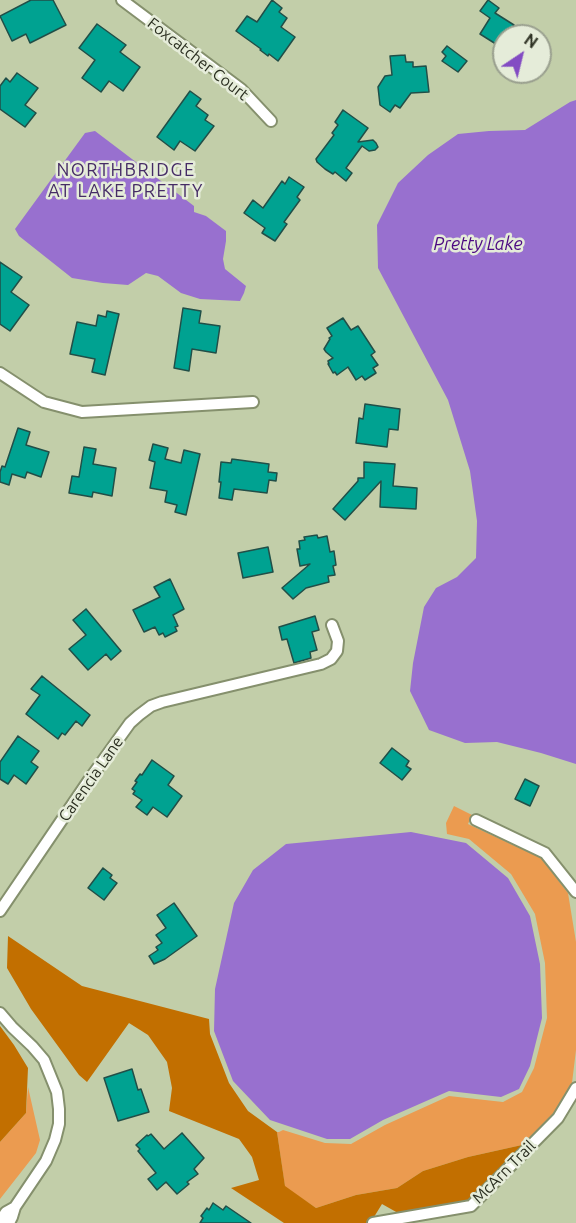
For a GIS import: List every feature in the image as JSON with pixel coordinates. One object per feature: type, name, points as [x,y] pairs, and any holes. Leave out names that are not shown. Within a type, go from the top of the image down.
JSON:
[{"type":"street","name":"Foxcatcher Court","points":[[122,0],[241,89],[271,120]]},
{"type":"street","points":[[0,373],[44,402],[82,412],[253,402]]},
{"type":"street","name":"Carencia Lane","points":[[0,911],[130,723],[151,706],[162,702],[321,664],[331,659],[337,651],[338,641],[332,625]]},
{"type":"street","points":[[476,820],[545,854],[576,892]]},
{"type":"street","points":[[0,1012],[44,1060],[57,1092],[59,1108],[59,1124],[46,1161],[15,1207],[9,1223]]},
{"type":"street","name":"McArn Trail","points":[[373,1223],[471,1206],[558,1118],[576,1088]]},
{"type":"street","points":[[0,1221],[6,1212],[15,1207]]},
{"type":"shaded area","points":[[454,806],[472,815],[468,824],[541,858],[568,893],[576,942],[576,1050],[572,1083],[554,1115],[522,1145],[468,1157],[423,1171],[397,1188],[356,1195],[316,1208],[285,1187],[277,1132],[283,1130],[325,1143],[351,1144],[385,1125],[449,1096],[503,1102],[522,1092],[534,1068],[547,1018],[545,963],[535,914],[511,874],[469,839],[447,834],[446,823]]},
{"type":"shaded area","points":[[8,936],[82,986],[209,1019],[210,1034],[229,1083],[248,1111],[277,1132],[285,1186],[316,1208],[356,1195],[397,1188],[423,1171],[468,1157],[522,1145],[532,1138],[469,1201],[398,1213],[382,1204],[374,1217],[366,1223],[284,1223],[231,1188],[259,1180],[252,1157],[239,1139],[169,1111],[172,1088],[167,1062],[148,1035],[129,1023],[87,1082],[79,1075],[31,1009],[7,968]]},
{"type":"shaded area","points":[[0,1026],[28,1068],[26,1113],[0,1142]]},
{"type":"shaded area","points":[[28,1087],[40,1140],[36,1153],[0,1199],[0,1142],[26,1113]]},
{"type":"water","name":"Pretty Lake","points":[[576,100],[576,764],[497,742],[465,743],[429,730],[410,691],[424,607],[436,588],[457,577],[476,558],[477,521],[470,471],[448,400],[378,268],[377,225],[398,183],[428,155],[458,134],[525,130]]},
{"type":"water","points":[[95,131],[194,206],[194,212],[206,216],[226,231],[223,259],[225,269],[246,286],[240,301],[200,299],[181,293],[158,276],[146,273],[128,285],[72,278],[19,236],[15,229],[85,133]]},
{"type":"water","points":[[411,832],[466,843],[508,878],[530,916],[540,964],[542,1018],[530,1066],[519,1089],[501,1097],[449,1091],[383,1120],[350,1139],[327,1139],[270,1120],[233,1081],[214,1031],[215,989],[234,903],[253,870],[286,844]]},
{"type":"building","points":[[31,0],[53,0],[66,25],[30,43],[26,34],[12,41],[0,16]]},
{"type":"building","points":[[272,0],[282,8],[279,12],[287,18],[281,27],[295,37],[278,61],[236,31],[247,16],[257,22]]},
{"type":"building","points":[[488,0],[499,8],[495,13],[512,24],[492,24],[492,42],[480,34],[490,18],[480,11]]},
{"type":"building","points":[[97,24],[126,45],[120,52],[140,67],[123,91],[109,81],[101,92],[82,78],[95,60],[79,48]]},
{"type":"building","points":[[447,46],[467,61],[458,72],[442,61],[446,56],[442,52]]},
{"type":"building","points":[[405,55],[406,62],[413,62],[413,67],[426,66],[429,92],[411,93],[400,108],[395,105],[390,112],[380,105],[378,87],[385,76],[392,75],[390,56]]},
{"type":"building","points":[[17,73],[38,88],[25,105],[36,113],[25,127],[0,109],[0,86],[6,78],[10,82]]},
{"type":"building","points":[[190,91],[201,99],[196,106],[208,115],[205,120],[214,126],[195,151],[180,141],[174,150],[157,137]]},
{"type":"building","points":[[343,110],[368,128],[358,142],[373,140],[378,147],[369,151],[362,146],[346,168],[352,173],[346,181],[335,172],[333,174],[325,169],[316,159],[334,135],[332,133],[338,125],[335,122]]},
{"type":"building","points":[[289,177],[304,187],[297,197],[300,200],[284,222],[287,224],[275,241],[262,233],[265,228],[244,213],[253,200],[263,208],[282,181],[285,184]]},
{"type":"building","points":[[0,262],[22,277],[11,292],[29,305],[10,331],[0,324]]},
{"type":"building","points":[[183,308],[201,311],[199,323],[220,326],[216,353],[192,349],[189,371],[174,368]]},
{"type":"building","points":[[107,311],[119,314],[105,375],[92,372],[95,359],[70,354],[77,322],[96,326],[98,315],[106,317]]},
{"type":"building","points":[[343,318],[351,330],[358,326],[375,352],[371,355],[378,365],[373,368],[376,373],[365,380],[362,376],[356,380],[348,367],[337,375],[333,373],[328,364],[328,361],[333,358],[324,349],[332,336],[327,328]]},
{"type":"building","points":[[365,404],[400,409],[398,430],[389,429],[387,447],[356,443],[359,418],[363,419]]},
{"type":"building","points":[[18,428],[30,432],[26,445],[49,452],[41,477],[27,472],[25,478],[12,474],[9,485],[0,482],[0,472],[2,466],[5,467]]},
{"type":"building","points":[[153,444],[168,448],[165,459],[181,463],[184,450],[200,454],[186,515],[175,512],[177,505],[165,502],[167,491],[150,488],[155,462],[149,460]]},
{"type":"building","points":[[84,447],[96,449],[93,464],[116,468],[112,496],[93,492],[92,497],[69,493],[72,476],[79,477]]},
{"type":"building","points":[[232,459],[269,464],[268,472],[277,473],[276,481],[269,480],[267,493],[234,489],[232,500],[219,498],[221,462],[231,463]]},
{"type":"building","points":[[364,462],[395,464],[393,486],[417,488],[416,509],[380,507],[381,481],[345,520],[333,509],[358,481],[358,478],[364,478]]},
{"type":"building","points":[[317,535],[318,538],[327,536],[330,552],[334,551],[335,575],[328,576],[329,582],[306,588],[293,599],[282,588],[310,564],[300,566],[297,549],[300,549],[299,541],[305,540],[304,537]]},
{"type":"building","points":[[268,547],[273,572],[243,578],[238,553]]},
{"type":"building","points":[[170,579],[184,609],[173,615],[178,626],[175,627],[177,631],[165,637],[163,633],[159,635],[155,627],[144,632],[133,610],[160,597],[154,587]]},
{"type":"building","points":[[86,609],[121,651],[111,660],[106,654],[88,670],[69,649],[86,635],[73,620]]},
{"type":"building","points":[[315,616],[319,630],[312,632],[317,650],[310,652],[311,658],[294,663],[287,639],[282,640],[279,627]]},
{"type":"building","points":[[42,676],[90,715],[82,726],[76,721],[65,735],[62,733],[58,739],[26,714],[40,695],[31,689]]},
{"type":"building","points":[[18,736],[39,751],[31,762],[38,767],[26,784],[14,775],[8,784],[0,779],[0,762]]},
{"type":"building","points":[[392,748],[409,761],[406,766],[411,769],[402,780],[380,763]]},
{"type":"building","points":[[152,760],[174,776],[168,785],[182,796],[167,817],[153,807],[147,815],[136,807],[142,800],[133,794],[135,791],[132,789],[137,782],[135,781]]},
{"type":"building","points":[[525,779],[539,786],[530,806],[515,799]]},
{"type":"building","points":[[103,868],[112,875],[110,878],[117,883],[104,900],[88,888]]},
{"type":"building","points":[[174,903],[197,936],[165,959],[154,964],[149,956],[158,950],[156,947],[162,943],[156,935],[166,928],[157,915]]},
{"type":"building","points":[[132,1069],[138,1090],[141,1089],[149,1112],[118,1121],[104,1078]]},
{"type":"building","points":[[182,1133],[204,1158],[194,1169],[198,1174],[177,1194],[166,1182],[157,1190],[148,1179],[156,1173],[138,1151],[140,1149],[136,1145],[151,1134],[164,1149]]},
{"type":"building","points":[[213,1203],[223,1210],[226,1206],[251,1223],[200,1223],[203,1218],[201,1216],[207,1208],[209,1210]]},
{"type":"district","name":"NORTHBRIDGE AT LAKE PRETTY","points":[[126,180]]}]
